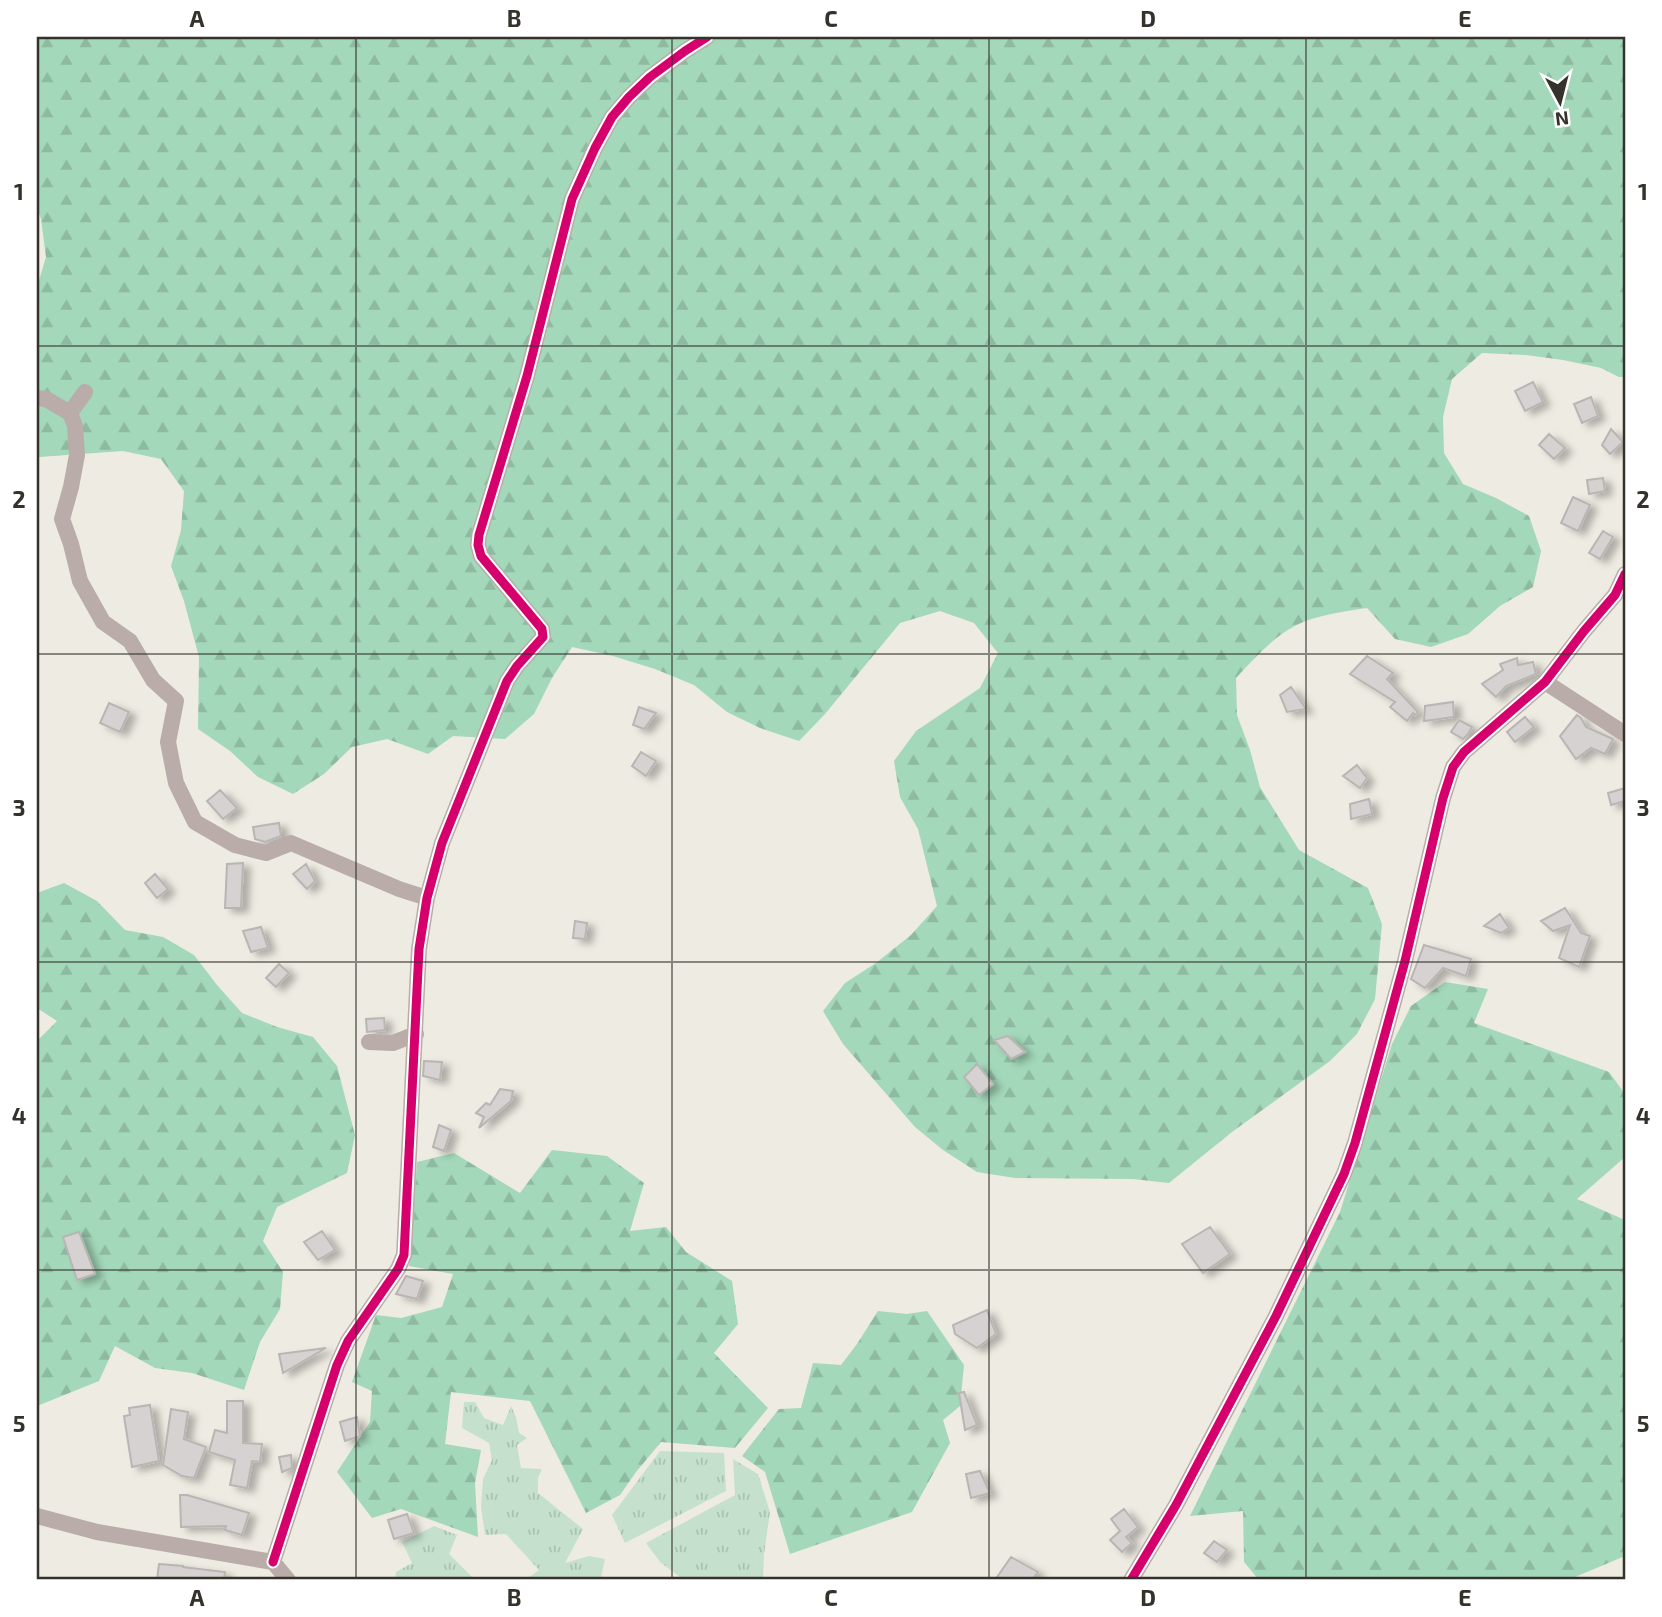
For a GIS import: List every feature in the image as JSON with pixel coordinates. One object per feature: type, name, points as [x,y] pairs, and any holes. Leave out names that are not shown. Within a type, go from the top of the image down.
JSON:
[{"type":"street","points":[[273,1563],[337,1364],[348,1341],[398,1269],[404,1255],[419,949],[427,898],[442,844],[507,681],[543,637],[542,629],[481,556],[478,545],[527,376],[572,199],[612,117],[650,77],[707,37]]},
{"type":"street","points":[[70,413],[85,392]]},
{"type":"street","points":[[37,398],[46,398],[70,413],[75,426],[77,455],[62,519],[80,581],[103,622],[130,641],[153,680],[176,701],[168,742],[176,783],[195,822],[235,845],[266,853],[291,844],[427,898]]},
{"type":"street","points":[[1131,1580],[1183,1493],[1276,1316],[1344,1174],[1405,961],[1443,798],[1453,767],[1464,752],[1545,682],[1615,595],[1625,574]]},
{"type":"street","points":[[1545,682],[1625,734]]},
{"type":"street","points":[[369,1042],[393,1043],[416,1034]]},
{"type":"street","points":[[37,1516],[97,1532],[273,1563],[288,1580]]},
{"type":"green space","points":[[37,37],[1625,37],[1625,377],[1619,377],[1601,368],[1563,360],[1482,353],[1452,379],[1443,417],[1444,453],[1463,484],[1529,516],[1541,551],[1533,587],[1500,606],[1468,634],[1431,647],[1395,639],[1367,608],[1309,620],[1277,638],[1236,678],[1237,715],[1260,787],[1299,850],[1368,888],[1382,924],[1375,999],[1357,1034],[1330,1061],[1232,1132],[1169,1183],[1133,1179],[1015,1178],[977,1172],[943,1150],[915,1127],[843,1044],[823,1011],[845,983],[911,935],[937,906],[918,829],[900,797],[894,761],[916,731],[980,688],[998,653],[974,623],[940,611],[900,623],[825,714],[799,741],[760,728],[727,712],[694,685],[655,669],[572,647],[552,678],[534,714],[505,739],[453,736],[428,754],[387,739],[352,747],[324,774],[293,794],[258,777],[230,751],[198,729],[199,657],[184,601],[171,566],[181,530],[184,491],[161,459],[123,451],[37,459],[37,287],[46,257],[37,208]]},
{"type":"green space","points":[[64,883],[97,901],[125,930],[163,937],[194,955],[242,1013],[313,1037],[337,1066],[355,1135],[347,1173],[277,1207],[263,1241],[283,1272],[280,1309],[260,1342],[244,1390],[192,1373],[155,1368],[115,1346],[99,1381],[37,1406],[37,1041],[57,1021],[37,1008],[37,893]]},
{"type":"green space","points":[[1445,982],[1488,989],[1474,1023],[1609,1072],[1625,1094],[1625,1157],[1577,1199],[1625,1220],[1625,1556],[1568,1580],[1259,1580],[1244,1562],[1243,1511],[1190,1516],[1340,1212],[1392,1044],[1411,1006]]},
{"type":"green space","points":[[552,1150],[607,1156],[644,1183],[630,1231],[666,1227],[686,1252],[732,1281],[738,1324],[714,1353],[768,1408],[735,1448],[661,1442],[620,1495],[586,1513],[530,1401],[451,1392],[445,1444],[481,1450],[475,1483],[478,1537],[401,1509],[372,1518],[337,1472],[370,1422],[372,1391],[352,1382],[376,1315],[401,1318],[442,1307],[453,1274],[409,1266],[417,1162],[454,1153],[520,1193]]},
{"type":"green space","points":[[878,1311],[907,1314],[927,1311],[964,1365],[960,1406],[943,1420],[950,1443],[912,1512],[790,1554],[765,1472],[742,1456],[779,1409],[801,1408],[813,1363],[841,1365]]},
{"type":"green space","points":[[464,1402],[475,1402],[484,1418],[503,1425],[511,1406],[519,1433],[527,1438],[517,1445],[521,1468],[542,1469],[538,1478],[538,1493],[583,1529],[565,1563],[589,1556],[605,1559],[601,1577],[584,1580],[525,1580],[539,1570],[506,1534],[485,1535],[481,1507],[483,1479],[492,1460],[489,1443],[462,1428]]},
{"type":"green space","points":[[660,1451],[724,1453],[726,1491],[625,1543],[612,1515]]},
{"type":"green space","points":[[733,1459],[758,1474],[770,1512],[763,1580],[684,1580],[660,1562],[646,1543],[735,1495]]},
{"type":"green space","points":[[434,1526],[457,1535],[449,1554],[475,1580],[395,1580],[396,1572],[412,1563],[402,1542]]},
{"type":"building","points":[[1533,382],[1543,402],[1525,411],[1515,391]]},
{"type":"building","points":[[1591,397],[1598,416],[1582,423],[1574,404]]},
{"type":"building","points":[[1611,429],[1623,442],[1610,454],[1602,445]]},
{"type":"building","points":[[1549,434],[1565,448],[1554,459],[1539,445]]},
{"type":"building","points":[[1603,478],[1605,491],[1589,494],[1587,480]]},
{"type":"building","points":[[1573,497],[1590,505],[1578,531],[1561,523]]},
{"type":"building","points":[[1603,531],[1613,537],[1600,559],[1589,553]]},
{"type":"building","points":[[1367,656],[1393,673],[1387,679],[1418,712],[1415,715],[1413,713],[1407,721],[1390,707],[1395,702],[1350,674]]},
{"type":"building","points":[[1517,658],[1518,665],[1533,662],[1536,674],[1506,686],[1496,697],[1482,684],[1503,670],[1500,664]]},
{"type":"building","points":[[1291,687],[1306,709],[1287,712],[1280,695]]},
{"type":"building","points":[[1453,702],[1454,717],[1424,721],[1425,706]]},
{"type":"building","points":[[109,703],[129,712],[120,732],[100,723]]},
{"type":"building","points":[[639,707],[656,713],[644,729],[633,725]]},
{"type":"building","points":[[1577,715],[1586,727],[1613,739],[1605,754],[1591,748],[1576,759],[1560,736]]},
{"type":"building","points":[[1525,717],[1534,727],[1515,742],[1507,732]]},
{"type":"building","points":[[1459,720],[1472,727],[1463,739],[1451,732]]},
{"type":"building","points":[[641,752],[656,761],[646,776],[632,766]]},
{"type":"building","points":[[1357,765],[1367,778],[1360,788],[1343,776]]},
{"type":"building","points":[[1625,788],[1625,801],[1611,805],[1608,793]]},
{"type":"building","points":[[220,790],[237,808],[223,819],[207,801]]},
{"type":"building","points":[[1369,799],[1372,814],[1351,819],[1350,804]]},
{"type":"building","points":[[279,823],[281,836],[265,842],[255,839],[253,827]]},
{"type":"building","points":[[243,863],[241,908],[225,908],[227,864]]},
{"type":"building","points":[[306,864],[315,881],[307,889],[293,874]]},
{"type":"building","points":[[155,874],[168,889],[157,898],[145,883]]},
{"type":"building","points":[[1565,908],[1581,933],[1590,936],[1579,967],[1559,958],[1570,925],[1553,931],[1541,921]]},
{"type":"building","points":[[1500,914],[1509,928],[1501,933],[1484,926]]},
{"type":"building","points":[[575,921],[587,923],[585,939],[573,938]]},
{"type":"building","points":[[261,927],[268,948],[251,952],[243,931]]},
{"type":"building","points":[[1424,945],[1471,959],[1466,976],[1443,968],[1425,988],[1411,979]]},
{"type":"building","points":[[279,964],[289,973],[276,987],[266,978]]},
{"type":"building","points":[[384,1018],[385,1030],[367,1032],[366,1019]]},
{"type":"building","points":[[1008,1036],[1025,1052],[1011,1059],[994,1040]]},
{"type":"building","points":[[424,1061],[442,1062],[440,1080],[423,1076]]},
{"type":"building","points":[[977,1064],[993,1084],[979,1095],[964,1077]]},
{"type":"building","points":[[500,1089],[513,1091],[511,1101],[479,1128],[484,1117],[476,1113],[486,1103],[490,1105]]},
{"type":"building","points":[[439,1125],[451,1130],[444,1151],[433,1147]]},
{"type":"building","points":[[1210,1227],[1230,1254],[1203,1273],[1182,1244]]},
{"type":"building","points":[[322,1231],[335,1250],[318,1260],[304,1242]]},
{"type":"building","points":[[79,1232],[95,1274],[77,1280],[63,1237]]},
{"type":"building","points":[[406,1276],[423,1281],[417,1299],[396,1294]]},
{"type":"building","points":[[987,1310],[996,1334],[977,1348],[955,1334],[953,1325]]},
{"type":"building","points":[[326,1348],[283,1373],[279,1354]]},
{"type":"building","points":[[964,1392],[977,1425],[965,1430],[959,1393]]},
{"type":"building","points":[[227,1401],[243,1401],[243,1443],[262,1444],[260,1462],[252,1461],[247,1488],[230,1485],[235,1460],[209,1452],[215,1430],[227,1433]]},
{"type":"building","points":[[150,1405],[159,1461],[132,1467],[124,1416],[130,1415],[129,1408]]},
{"type":"building","points":[[171,1409],[188,1412],[184,1439],[206,1447],[194,1478],[182,1476],[163,1465]]},
{"type":"building","points":[[357,1417],[360,1436],[345,1441],[340,1422]]},
{"type":"building","points":[[291,1455],[292,1468],[282,1472],[279,1457]]},
{"type":"building","points":[[980,1471],[990,1493],[971,1498],[966,1474]]},
{"type":"building","points":[[180,1495],[249,1513],[242,1535],[225,1530],[226,1526],[181,1527]]},
{"type":"building","points":[[1124,1509],[1138,1527],[1126,1537],[1132,1543],[1122,1552],[1110,1540],[1120,1531],[1111,1519]]},
{"type":"building","points":[[407,1514],[414,1533],[394,1539],[388,1520]]},
{"type":"building","points":[[1214,1541],[1227,1550],[1217,1562],[1204,1553]]},
{"type":"building","points":[[1011,1557],[1038,1572],[1032,1580],[995,1580]]},
{"type":"building","points":[[159,1564],[225,1572],[224,1580],[157,1580]]},
{"type":"cycle path","points":[[273,1562],[337,1365],[348,1341],[398,1269],[404,1255],[419,949],[427,898],[442,843],[507,681],[543,637],[542,629],[481,556],[478,545],[527,376],[572,199],[612,117],[650,77],[707,37]]},
{"type":"cycle path","points":[[1131,1580],[1176,1505],[1276,1316],[1344,1174],[1405,961],[1443,798],[1453,767],[1464,752],[1545,682],[1615,595],[1625,574]]}]
